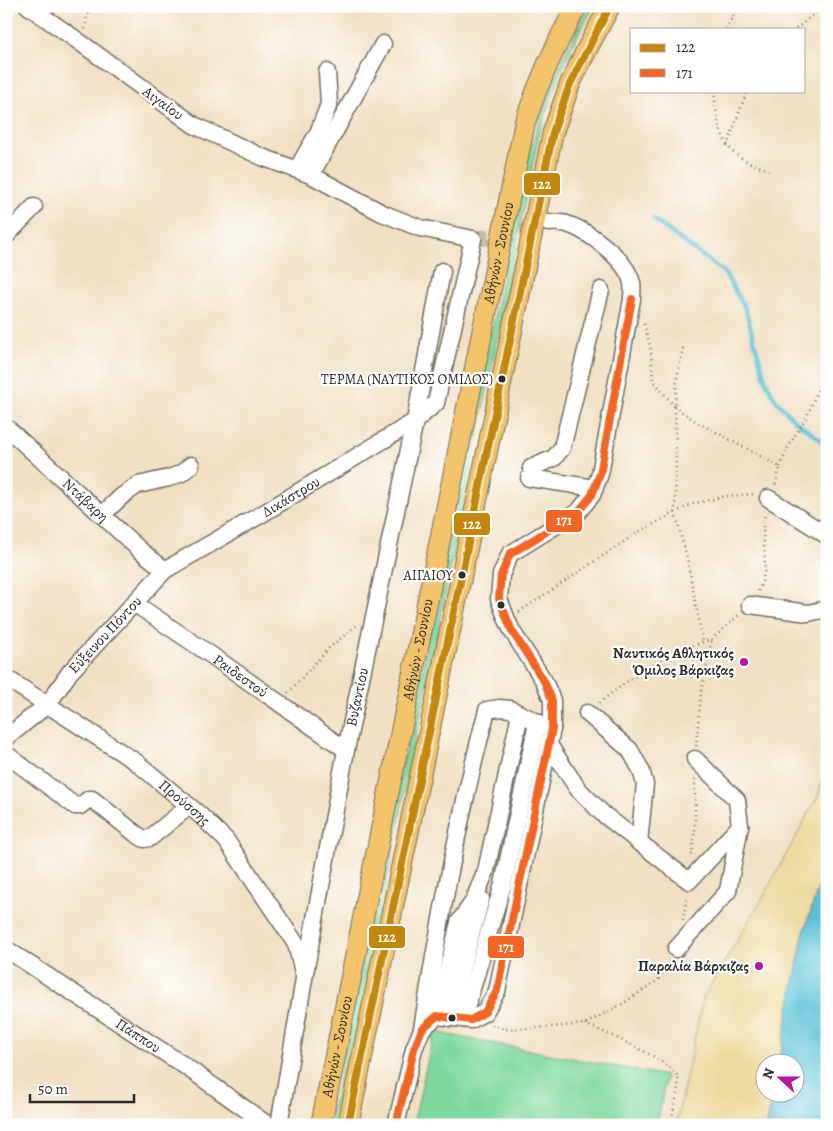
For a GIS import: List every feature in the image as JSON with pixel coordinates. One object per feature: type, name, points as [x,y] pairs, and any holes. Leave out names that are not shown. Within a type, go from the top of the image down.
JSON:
[{"type":"main road","name":"Αθήνών - Σουνίου","points":[[321,1125],[525,122],[542,75],[577,6]]},
{"type":"main road","name":"Αθήνών - Σουνίου","points":[[348,1125],[553,132],[570,84],[610,6]]},
{"type":"street","name":"Αιγαίου","points":[[28,6],[194,125],[262,157],[304,172],[382,213],[420,228],[473,239],[436,403],[415,421]]},
{"type":"street","points":[[304,172],[383,44]]},
{"type":"street","points":[[304,172],[329,104],[326,72]]},
{"type":"street","points":[[6,236],[34,207]]},
{"type":"street","points":[[422,1028],[455,1018],[485,1012],[497,991],[522,874],[552,700],[544,681],[507,620],[499,599],[501,575],[510,554],[578,512],[592,495],[600,474],[629,318],[632,283],[624,266],[603,246],[582,230],[566,223],[548,223]]},
{"type":"street","name":"Βυζαντίου","points":[[279,1125],[346,750],[415,421],[442,271]]},
{"type":"street","points":[[594,488],[530,473],[554,458],[562,448],[601,290]]},
{"type":"street","name":"Δικάστρου","points":[[166,570],[415,421]]},
{"type":"street","name":"Ντάβαρη","points":[[6,428],[142,551],[166,570]]},
{"type":"street","points":[[102,515],[122,496],[138,486],[182,474],[191,465]]},
{"type":"street","points":[[761,496],[827,536]]},
{"type":"street","name":"Εύξεινου Πόντου","points":[[6,738],[48,704],[70,672],[166,570]]},
{"type":"street","name":"Ραιδεστού","points":[[134,603],[346,750]]},
{"type":"street","points":[[750,605],[808,613],[827,609]]},
{"type":"street","name":"Προύσσης","points":[[6,678],[136,762],[226,840],[296,944],[304,979]]},
{"type":"street","points":[[396,1125],[414,1049],[422,1028],[441,919],[475,756],[487,710],[510,709],[546,732],[578,789],[603,814],[689,881],[740,826]]},
{"type":"street","points":[[587,713],[630,750],[641,770],[644,784],[639,843]]},
{"type":"street","points":[[455,1018],[460,973],[477,900],[486,871],[520,714]]},
{"type":"street","points":[[455,1018],[503,884],[546,732]]},
{"type":"street","points":[[6,754],[75,806],[80,806],[92,798],[144,839],[150,838],[189,806]]},
{"type":"street","points":[[676,949],[728,891],[740,826],[737,800],[695,758]]},
{"type":"street","points":[[441,919],[522,874]]},
{"type":"street","name":"Πάππου","points":[[6,949],[185,1066],[268,1125]]},
{"type":"path","points":[[81,43],[87,16],[93,6]]},
{"type":"path","points":[[727,28],[739,6]]},
{"type":"path","points":[[797,28],[823,6]]},
{"type":"path","points":[[714,92],[718,121],[728,146],[736,155],[769,170]]},
{"type":"path","points":[[728,146],[747,92]]},
{"type":"path","points":[[821,382],[827,304]]},
{"type":"path","points":[[644,324],[650,350],[653,380],[675,408],[698,423],[733,440],[780,467]]},
{"type":"path","points":[[684,343],[677,378],[675,408],[675,513],[687,558],[703,642]]},
{"type":"path","points":[[507,620],[640,531],[692,504],[726,496],[761,496],[773,492],[788,447],[807,416],[827,368]]},
{"type":"path","points":[[587,713],[625,683],[670,654],[712,639],[750,605],[763,582],[766,558],[761,496]]},
{"type":"path","points":[[279,703],[329,648],[375,611]]},
{"type":"path","points":[[692,856],[695,830],[695,758],[701,694],[712,639]]},
{"type":"path","points":[[682,920],[689,881]]},
{"type":"path","points":[[455,1018],[505,1029],[585,1024],[624,1003],[658,980],[676,949]]},
{"type":"path","points":[[585,1024],[656,1057],[672,1069],[678,1077],[679,1084],[670,1125]]},
{"type":"green space","points":[[590,6],[595,6],[577,36],[556,84],[539,134],[337,1125],[329,1125],[523,177],[551,87]]},
{"type":"green space","points":[[434,1032],[666,1076],[657,1125],[413,1125]]},
{"type":"sand","name":"Παραλία Βάρκιζας","points":[[827,762],[827,860],[803,935],[781,1054],[756,1054],[756,1104],[771,1104],[767,1125],[676,1125],[703,998],[766,892],[818,796]]},
{"type":"water","points":[[827,860],[827,1125],[767,1125],[771,1104],[806,1104],[806,1054],[781,1054],[803,935]]},
{"type":"waterway","points":[[653,219],[724,272],[745,308],[765,379],[775,399],[794,420],[827,446]]},
{"type":"tunnel","points":[[473,239],[512,234],[542,225]]},
{"type":"transit line","name":"122","points":[[348,1125],[553,132],[570,84],[610,6]]},
{"type":"transit line","name":"171","points":[[396,1125],[414,1049],[422,1029],[437,1016],[471,1020],[485,1012],[497,991],[552,729],[552,700],[544,681],[512,631],[499,599],[501,575],[510,554],[578,512],[592,495],[600,474],[632,299]]},
{"type":"place","name":"ΤΕΡΜΑ (ΝΑΥΤΙΚΟΣ ΟΜΙΛΟΣ)","points":[[502,379]]},
{"type":"place","name":"ΑΙΓΑΙΟΥ","points":[[462,575]]},
{"type":"place","name":"Ναυτικός Αθλητικός Όμιλος Βάρκιζας","points":[[744,662]]},
{"type":"place","name":"Παραλία Βάρκιζας","points":[[759,966]]}]
